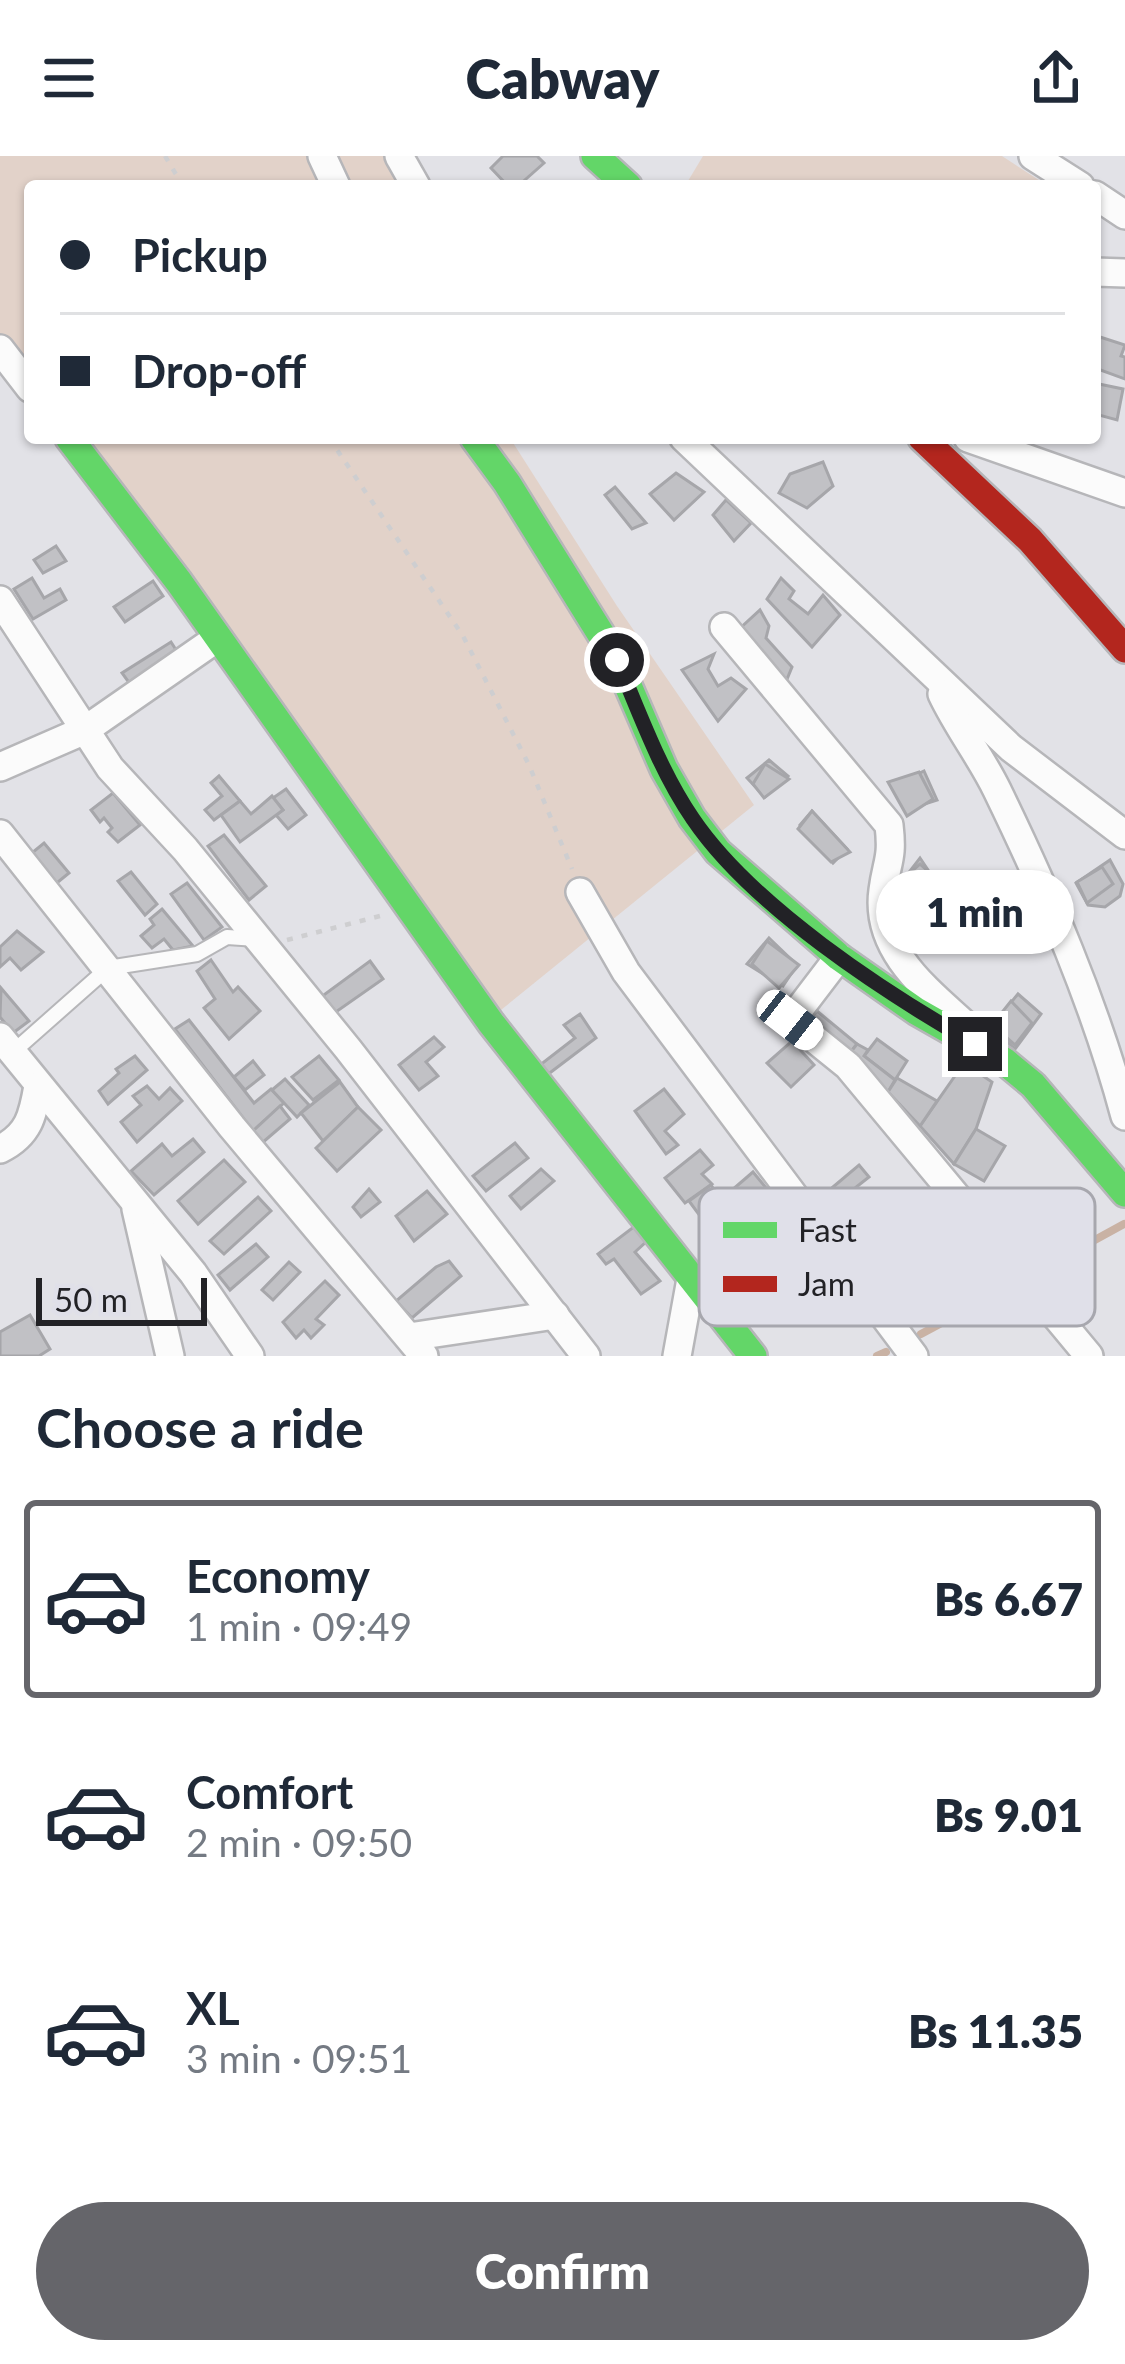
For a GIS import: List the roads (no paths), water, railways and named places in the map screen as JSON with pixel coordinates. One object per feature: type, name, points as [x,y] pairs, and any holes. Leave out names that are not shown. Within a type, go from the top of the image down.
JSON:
[{"type":"street","points":[[595,156],[621,180]]},
{"type":"street","points":[[1033,156],[1071,180]]},
{"type":"street","points":[[0,349],[24,380]]},
{"type":"street","points":[[74,444],[145,534],[491,1023],[699,1289]]},
{"type":"street","points":[[478,444],[617,660],[664,769],[718,852],[839,957],[916,1011],[1004,1061]]},
{"type":"street","points":[[690,444],[1011,748],[1125,835]]},
{"type":"street","points":[[928,444],[1030,540],[1125,649]]},
{"type":"street","points":[[985,444],[1125,493]]},
{"type":"street","points":[[0,600],[110,768],[257,939],[586,1356]]},
{"type":"street","points":[[724,627],[889,825],[892,854],[882,891],[884,926],[894,953],[1061,1114],[1125,1193]]},
{"type":"street","points":[[0,767],[85,730],[216,639]]},
{"type":"street","points":[[936,679],[954,720],[994,785],[1051,908],[1107,1050],[1125,1116]]},
{"type":"street","points":[[0,834],[232,1126],[417,1347],[555,1316]]},
{"type":"street","points":[[580,892],[626,972],[788,1188]]},
{"type":"street","points":[[839,957],[790,1020],[848,1066],[949,1188]]},
{"type":"street","points":[[6,1045],[193,1273],[250,1356]]},
{"type":"street","points":[[0,1149],[24,1134],[38,1086]]},
{"type":"street","points":[[134,1199],[170,1356]]},
{"type":"street","points":[[677,1356],[691,1279]]},
{"type":"street","points":[[729,1326],[753,1356]]},
{"type":"street","points":[[892,1326],[914,1356]]},
{"type":"street","points":[[1064,1326],[1089,1356]]},
{"type":"lane","points":[[6,1045],[108,968],[196,955],[227,937],[257,939]]},
{"type":"waterway","points":[[1095,1240],[1124,1224]]},
{"type":"waterway","points":[[921,1334],[936,1326]]},
{"type":"waterway","points":[[877,1356],[886,1352]]}]
